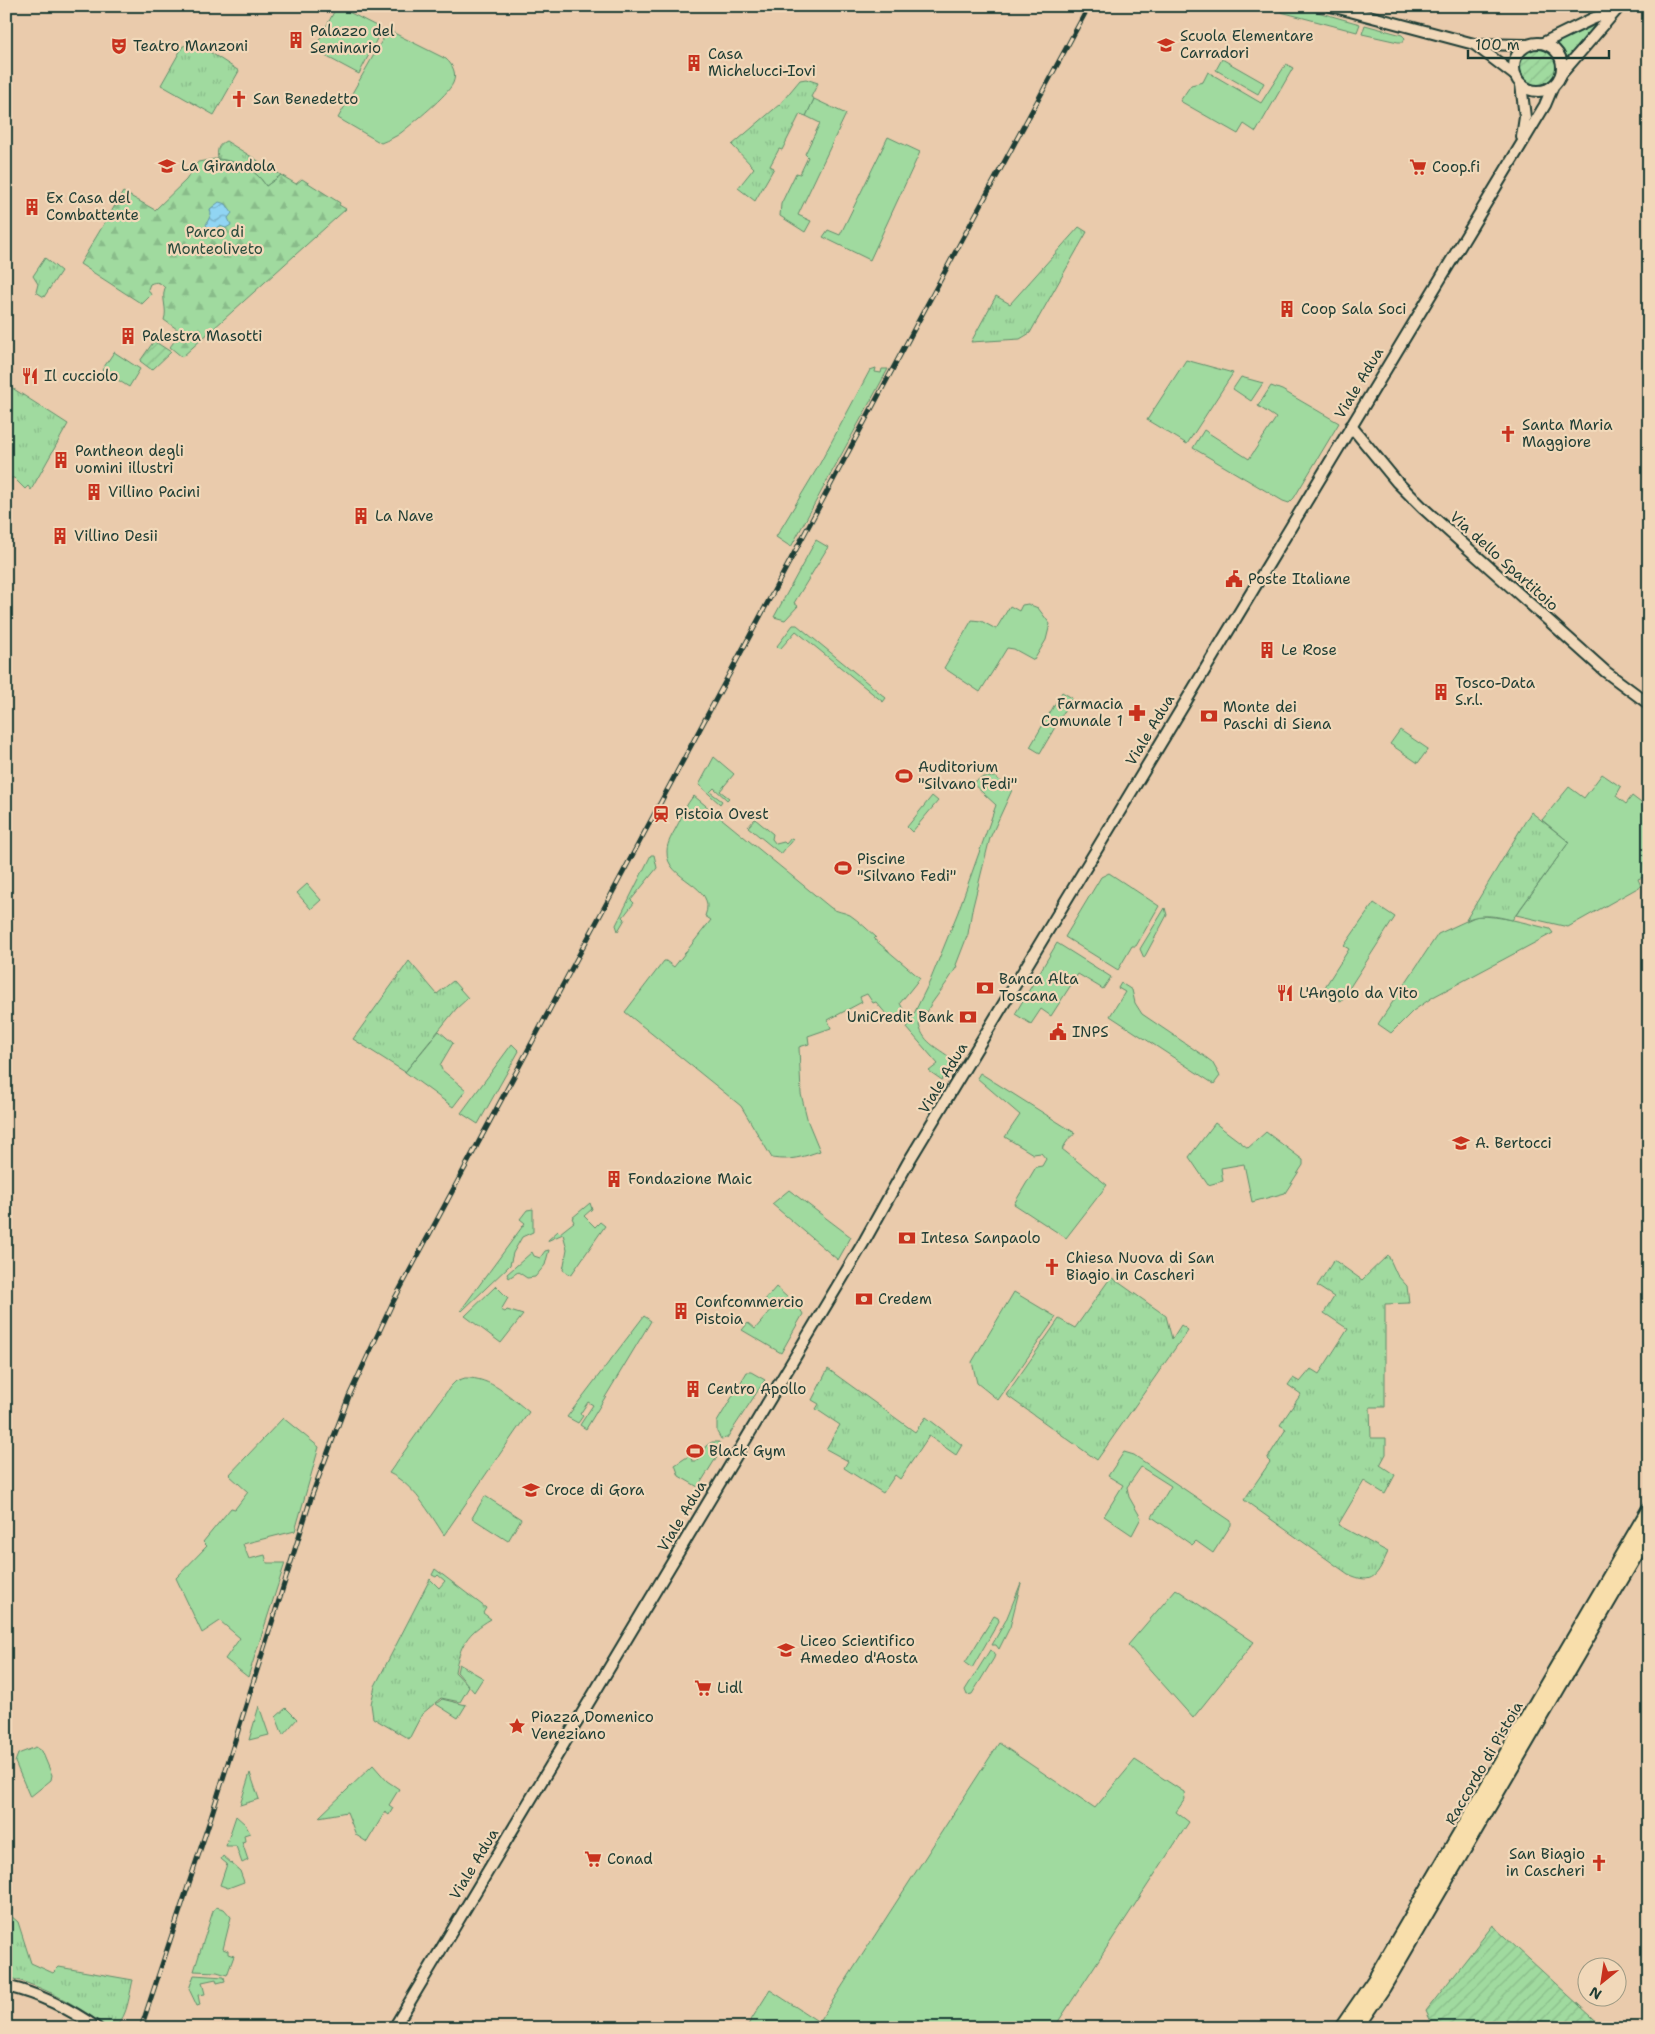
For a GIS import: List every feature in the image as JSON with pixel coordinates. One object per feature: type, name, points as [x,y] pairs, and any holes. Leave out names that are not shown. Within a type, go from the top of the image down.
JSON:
[{"type":"highway","name":"Raccordo di Pistoia","points":[[1342,2028],[1376,1980],[1649,1510]]},
{"type":"highway","name":"Raccordo di Pistoia","points":[[1355,2028],[1384,1987],[1649,1531]]},
{"type":"main road","points":[[1331,6],[1474,44],[1528,45],[1543,43],[1618,8]]},
{"type":"main road","points":[[1474,44],[1528,88],[1537,91],[1546,90],[1553,86],[1618,8]]},
{"type":"main road","points":[[1543,43],[1551,46],[1558,53],[1562,62],[1562,73]]},
{"type":"main road","points":[[1519,80],[1514,69],[1516,58],[1521,50],[1528,45]]},
{"type":"main road","name":"Viale Adua","points":[[1519,80],[1525,116],[1520,144]]},
{"type":"main road","name":"Viale Adua","points":[[394,2028],[861,1246],[909,1161],[1547,101],[1553,86]]},
{"type":"main road","name":"Via dello Spartitoio","points":[[1351,426],[1396,482],[1423,508],[1606,672],[1649,704]]},
{"type":"main road","points":[[6,1986],[46,1998],[77,2014],[96,2028]]},
{"type":"green space","points":[[337,6],[382,29],[359,74],[314,50]]},
{"type":"green space","points":[[1283,6],[1296,6],[1360,24],[1357,32],[1281,12]]},
{"type":"green space","points":[[1365,25],[1402,35],[1405,38],[1403,42],[1398,42],[1362,34]]},
{"type":"green space","points":[[1594,26],[1566,60],[1555,43]]},
{"type":"green space","points":[[388,30],[446,59],[451,64],[455,76],[450,88],[430,109],[400,134],[381,143],[338,118]]},
{"type":"green space","points":[[196,43],[239,71],[214,115],[161,85],[183,46]]},
{"type":"green space","points":[[1539,47],[1553,53],[1559,67],[1553,81],[1539,87],[1525,81],[1519,67],[1525,53]]},
{"type":"green space","points":[[1222,59],[1264,83],[1258,94],[1216,70]]},
{"type":"green space","points":[[1286,64],[1293,68],[1256,132],[1244,124],[1238,134],[1180,101],[1191,85],[1203,82],[1208,72],[1261,103]]},
{"type":"green space","points":[[806,79],[818,83],[811,97],[814,99],[806,116],[800,114],[782,150],[779,149],[770,166],[774,168],[755,201],[738,188],[754,168],[732,145],[780,104],[800,80]]},
{"type":"green space","points":[[814,99],[846,114],[798,215],[811,221],[805,232],[780,216],[781,204],[796,173],[800,174],[808,157],[805,154],[820,123],[806,116]]},
{"type":"green space","points":[[888,137],[920,152],[870,260],[823,237],[828,230],[840,235]]},
{"type":"green space","points":[[226,141],[281,175],[266,186],[257,175],[245,167],[218,159],[218,148]]},
{"type":"green space","name":"Parco di Monteoliveto","points":[[215,159],[237,164],[251,170],[266,186],[281,175],[296,184],[302,179],[340,203],[339,205],[346,209],[182,357],[170,347],[176,339],[177,329],[164,320],[165,288],[162,284],[157,282],[150,284],[148,289],[151,295],[142,304],[80,264],[123,192],[155,210],[186,180],[198,162]]},
{"type":"green space","points":[[1079,227],[1087,232],[1030,333],[1020,339],[971,342],[996,296],[1010,304]]},
{"type":"green space","points":[[45,258],[61,271],[44,297],[36,292],[38,284],[33,276]]},
{"type":"green space","points":[[154,341],[171,352],[152,370],[140,361]]},
{"type":"green space","points":[[114,352],[140,369],[129,387],[102,370]]},
{"type":"green space","points":[[1186,360],[1233,373],[1187,444],[1147,420]]},
{"type":"green space","points":[[876,368],[875,372],[881,373],[882,369],[888,369],[791,547],[776,537],[818,467],[870,370]]},
{"type":"green space","points":[[1241,377],[1263,383],[1251,401],[1233,389]]},
{"type":"green space","points":[[6,384],[68,424],[31,490],[28,486],[25,489],[14,478],[6,478]]},
{"type":"green space","points":[[1271,386],[1282,390],[1339,423],[1294,498],[1289,503],[1193,448],[1204,430],[1249,459],[1276,418],[1258,406]]},
{"type":"green space","points":[[816,540],[828,547],[794,603],[798,606],[785,620],[774,617]]},
{"type":"green space","points":[[1028,604],[1038,608],[1050,624],[1046,640],[1034,660],[1014,649],[1007,648],[980,692],[944,668],[972,620],[981,621],[996,629],[1010,606],[1019,611],[1022,605]]},
{"type":"green space","points":[[793,625],[797,625],[886,698],[883,702],[796,631],[780,649],[777,646]]},
{"type":"green space","points":[[1062,692],[1072,698],[1040,753],[1030,747]]},
{"type":"green space","points":[[1400,730],[1428,749],[1418,763],[1390,744]]},
{"type":"green space","points":[[714,757],[734,774],[720,791],[729,798],[727,800],[714,788],[710,792],[722,801],[720,804],[699,785]]},
{"type":"green space","points":[[1602,774],[1621,787],[1616,796],[1626,804],[1632,796],[1649,809],[1649,882],[1646,883],[1643,877],[1638,879],[1641,886],[1568,927],[1516,915],[1569,842],[1542,820],[1569,787],[1584,798]]},
{"type":"green space","points":[[984,777],[995,777],[1012,790],[990,838],[968,934],[957,966],[919,1025],[921,1032],[929,1042],[954,1061],[942,1080],[929,1071],[938,1064],[907,1028],[930,981],[958,912],[996,805],[972,783]]},
{"type":"green space","points":[[694,796],[831,908],[850,915],[857,920],[876,937],[874,939],[920,978],[900,1003],[905,1014],[902,1021],[892,1021],[876,1002],[873,1003],[867,994],[860,997],[862,1002],[828,1020],[831,1028],[808,1036],[809,1044],[799,1047],[801,1094],[808,1122],[820,1151],[802,1157],[791,1159],[772,1158],[741,1106],[625,1012],[664,961],[674,967],[711,920],[705,916],[707,905],[704,897],[698,889],[674,869],[669,861],[667,851],[670,838],[686,806]]},
{"type":"green space","points":[[932,796],[938,801],[912,832],[907,827]]},
{"type":"green space","points":[[1531,812],[1569,842],[1512,920],[1494,916],[1483,916],[1466,920]]},
{"type":"green space","points":[[755,819],[773,834],[772,839],[776,844],[784,842],[786,844],[791,838],[793,839],[781,854],[748,827]]},
{"type":"green space","points":[[651,855],[654,855],[657,868],[631,900],[634,903],[623,917],[625,919],[618,931],[616,925]]},
{"type":"green space","points":[[1109,873],[1159,906],[1136,946],[1132,946],[1118,970],[1065,937],[1101,877]]},
{"type":"green space","points":[[307,884],[321,900],[311,909],[297,893]]},
{"type":"green space","points":[[1374,903],[1395,917],[1341,1001],[1323,990],[1349,949],[1344,946]]},
{"type":"green space","points":[[1165,908],[1167,915],[1144,958],[1140,949]]},
{"type":"green space","points":[[1477,916],[1523,922],[1550,929],[1553,933],[1433,997],[1413,1011],[1391,1033],[1378,1024],[1438,934]]},
{"type":"green space","points":[[1057,943],[1111,977],[1103,989],[1078,974],[1051,1016],[1041,1009],[1031,1024],[1015,1014]]},
{"type":"green space","points":[[409,961],[437,994],[453,981],[468,998],[456,1009],[405,1072],[353,1039]]},
{"type":"green space","points":[[1121,983],[1132,990],[1135,1003],[1142,1014],[1212,1062],[1220,1076],[1214,1084],[1110,1016],[1125,992],[1118,988]]},
{"type":"green space","points":[[439,1031],[453,1043],[440,1065],[442,1070],[466,1090],[453,1107],[405,1072]]},
{"type":"green space","points":[[512,1044],[519,1051],[478,1124],[461,1113]]},
{"type":"green space","points":[[980,1073],[1075,1133],[1062,1149],[1107,1185],[1066,1238],[1014,1204],[1036,1167],[1042,1166],[1046,1159],[1041,1153],[1033,1154],[1005,1137],[1020,1115],[977,1078]]},
{"type":"green space","points":[[1215,1123],[1248,1148],[1266,1132],[1303,1160],[1303,1165],[1285,1193],[1252,1202],[1244,1164],[1221,1168],[1223,1181],[1208,1185],[1189,1157]]},
{"type":"green space","points":[[789,1190],[851,1237],[838,1260],[772,1204]]},
{"type":"green space","points":[[590,1203],[592,1209],[584,1216],[595,1227],[600,1222],[605,1226],[571,1275],[563,1270],[567,1249],[563,1234],[547,1241],[558,1231],[560,1233],[574,1222],[572,1218]]},
{"type":"green space","points":[[533,1209],[533,1232],[522,1237],[513,1253],[510,1265],[462,1311],[525,1223],[520,1219],[527,1210]]},
{"type":"green space","points":[[549,1250],[545,1265],[535,1277],[527,1278],[518,1272],[509,1278],[507,1274],[532,1252],[534,1256],[540,1258],[545,1251]]},
{"type":"green space","points":[[1388,1255],[1397,1275],[1407,1286],[1409,1303],[1385,1304],[1385,1407],[1370,1407],[1371,1438],[1386,1438],[1386,1454],[1380,1465],[1395,1475],[1385,1494],[1364,1481],[1338,1525],[1388,1552],[1381,1567],[1374,1576],[1364,1579],[1348,1574],[1244,1500],[1270,1462],[1267,1459],[1286,1429],[1280,1425],[1301,1394],[1288,1385],[1293,1378],[1300,1382],[1311,1369],[1319,1374],[1348,1329],[1324,1313],[1334,1297],[1317,1286],[1334,1260],[1362,1280]]},
{"type":"green space","points":[[1111,1277],[1166,1316],[1172,1339],[1181,1325],[1188,1330],[1097,1460],[1006,1395],[1059,1319],[1075,1328]]},
{"type":"green space","points":[[496,1286],[508,1298],[501,1310],[523,1315],[501,1343],[465,1316]]},
{"type":"green space","points":[[776,1287],[803,1314],[781,1353],[742,1330],[748,1323],[755,1329],[772,1309],[764,1301]]},
{"type":"green space","points":[[1014,1292],[1056,1317],[998,1400],[977,1383],[972,1362]]},
{"type":"green space","points":[[644,1316],[651,1321],[586,1429],[580,1425],[593,1405],[588,1402],[580,1414],[583,1416],[578,1423],[567,1417]]},
{"type":"green space","points":[[828,1369],[915,1432],[926,1417],[962,1445],[956,1455],[929,1436],[900,1479],[895,1475],[883,1493],[844,1468],[848,1461],[826,1449],[840,1425],[816,1409],[819,1404],[812,1400]]},
{"type":"green space","points":[[747,1372],[751,1372],[765,1380],[727,1438],[721,1439],[717,1432],[717,1422]]},
{"type":"green space","points":[[465,1378],[492,1384],[529,1412],[444,1535],[427,1508],[413,1492],[398,1478],[389,1473],[450,1387],[456,1381]]},
{"type":"green space","points":[[283,1418],[319,1447],[295,1531],[243,1544],[249,1559],[265,1555],[267,1563],[285,1563],[248,1677],[225,1659],[240,1638],[220,1621],[202,1633],[176,1578],[207,1546],[203,1542],[231,1508],[235,1509],[248,1492],[229,1475]]},
{"type":"green space","points":[[712,1442],[719,1442],[721,1450],[698,1487],[679,1476],[675,1465],[690,1455],[692,1461],[697,1461],[706,1446]]},
{"type":"green space","points":[[1124,1452],[1134,1455],[1231,1521],[1231,1525],[1213,1553],[1196,1541],[1192,1545],[1152,1517],[1171,1486],[1141,1467],[1127,1487],[1129,1497],[1141,1518],[1132,1535],[1104,1516],[1123,1485],[1108,1476]]},
{"type":"green space","points":[[485,1496],[521,1519],[508,1541],[472,1518]]},
{"type":"green space","points":[[435,1569],[486,1608],[483,1613],[491,1619],[470,1635],[459,1654],[455,1672],[469,1687],[460,1702],[441,1698],[422,1714],[409,1739],[373,1718],[371,1704],[375,1686],[430,1579],[439,1588],[445,1581],[438,1575],[436,1577],[432,1575]]},
{"type":"green space","points":[[1021,1583],[1010,1627],[999,1649],[996,1645],[992,1645],[1006,1620]]},
{"type":"green space","points":[[1176,1589],[1254,1642],[1193,1718],[1128,1645]]},
{"type":"green space","points":[[994,1616],[999,1621],[972,1668],[965,1663]]},
{"type":"green space","points":[[990,1650],[995,1653],[994,1658],[972,1694],[967,1695],[965,1690]]},
{"type":"green space","points":[[459,1664],[483,1678],[474,1692],[457,1672]]},
{"type":"green space","points":[[442,1699],[466,1705],[458,1718],[436,1704]]},
{"type":"green space","points":[[259,1706],[269,1735],[249,1740]]},
{"type":"green space","points":[[286,1708],[297,1719],[283,1735],[276,1717]]},
{"type":"green space","points":[[999,1743],[1095,1808],[1135,1760],[1184,1792],[1185,1799],[1176,1812],[1189,1822],[1054,2028],[746,2028],[770,1990],[819,2022]]},
{"type":"green space","points":[[36,1747],[42,1751],[52,1775],[51,1780],[30,1797],[15,1762],[18,1754]]},
{"type":"green space","points":[[373,1765],[387,1781],[399,1789],[389,1805],[393,1808],[389,1815],[385,1812],[367,1842],[356,1835],[347,1812],[319,1817]]},
{"type":"green space","points":[[250,1773],[259,1799],[240,1805]]},
{"type":"green space","points":[[236,1816],[245,1824],[250,1833],[244,1835],[245,1841],[242,1842],[248,1860],[242,1863],[236,1846],[226,1846]]},
{"type":"green space","points":[[223,1856],[240,1871],[244,1882],[228,1888],[220,1885],[227,1864],[221,1859]]},
{"type":"green space","points":[[6,1904],[12,1910],[10,1915],[18,1922],[31,1963],[53,1973],[59,1967],[133,1980],[123,2017],[114,2027],[108,2028],[60,1997],[6,1977]]},
{"type":"green space","points":[[216,1907],[224,1909],[231,1917],[223,1949],[228,1951],[228,1954],[234,1956],[227,1975],[217,1972],[194,1971],[213,1911]]},
{"type":"green space","points":[[1493,1925],[1578,2006],[1604,2028],[1434,2028],[1426,2011]]},
{"type":"green space","points":[[194,1975],[224,1977],[225,1981],[217,1983],[216,1979],[202,1982],[205,1994],[198,1995],[200,2005],[197,2006],[189,1989]]},
{"type":"water","points":[[219,202],[226,204],[232,213],[228,218],[231,225],[226,228],[220,226],[210,232],[206,225],[211,214],[210,209]]},
{"type":"railway","points":[[141,2028],[210,1820],[312,1495],[349,1396],[393,1302],[1089,6]]},
{"type":"place","name":"Palazzo del Seminario","points":[[296,40]]},
{"type":"place","name":"Scuola Elementare Carradori","points":[[1166,45]]},
{"type":"place","name":"Teatro Manzoni","points":[[119,46]]},
{"type":"place","name":"Casa Michelucci-Iovi","points":[[694,63]]},
{"type":"place","name":"San Benedetto","points":[[239,99]]},
{"type":"place","name":"La Girandola","points":[[167,166]]},
{"type":"place","name":"Coop.fi","points":[[1418,167]]},
{"type":"place","name":"Ex Casa del Combattente","points":[[32,207]]},
{"type":"place","name":"Coop Sala Soci","points":[[1287,309]]},
{"type":"place","name":"Palestra Masotti","points":[[128,336]]},
{"type":"place","name":"Il cucciolo","points":[[30,376]]},
{"type":"place","name":"Santa Maria Maggiore","points":[[1508,434]]},
{"type":"place","name":"Pantheon degli uomini illustri","points":[[61,460]]},
{"type":"place","name":"Villino Pacini","points":[[94,492]]},
{"type":"place","name":"La Nave","points":[[361,516]]},
{"type":"place","name":"Villino Desii","points":[[60,536]]},
{"type":"place","name":"Poste Italiane","points":[[1234,579]]},
{"type":"place","name":"Le Rose","points":[[1267,650]]},
{"type":"place","name":"Tosco-Data S.r.l.","points":[[1441,692]]},
{"type":"place","name":"Farmacia Comunale 1","points":[[1137,713]]},
{"type":"place","name":"Monte dei Paschi di Siena","points":[[1209,716]]},
{"type":"place","name":"Auditorium \"Silvano Fedi\"","points":[[904,776]]},
{"type":"place","name":"Pistoia Ovest","points":[[661,814]]},
{"type":"place","name":"Piscine \"Silvano Fedi\"","points":[[843,868]]},
{"type":"place","name":"Banca Alta Toscana","points":[[985,988]]},
{"type":"place","name":"L'Angolo da Vito","points":[[1285,993]]},
{"type":"place","name":"UniCredit Bank","points":[[968,1017]]},
{"type":"place","name":"INPS","points":[[1058,1032]]},
{"type":"place","name":"A. Bertocci","points":[[1461,1143]]},
{"type":"place","name":"Fondazione Maic","points":[[614,1179]]},
{"type":"place","name":"Intesa Sanpaolo","points":[[907,1238]]},
{"type":"place","name":"Chiesa Nuova di San Biagio in Cascheri","points":[[1052,1267]]},
{"type":"place","name":"Credem","points":[[864,1299]]},
{"type":"place","name":"Confcommercio Pistoia","points":[[681,1311]]},
{"type":"place","name":"Centro Apollo","points":[[693,1389]]},
{"type":"place","name":"Black Gym","points":[[695,1451]]},
{"type":"place","name":"Croce di Gora","points":[[531,1490]]},
{"type":"place","name":"Liceo Scientifico Amedeo d'Aosta","points":[[786,1650]]},
{"type":"place","name":"Lidl","points":[[703,1688]]},
{"type":"place","name":"Piazza Domenico Veneziano","points":[[517,1726]]},
{"type":"place","name":"Conad","points":[[593,1859]]},
{"type":"place","name":"San Biagio in Cascheri","points":[[1599,1863]]}]
